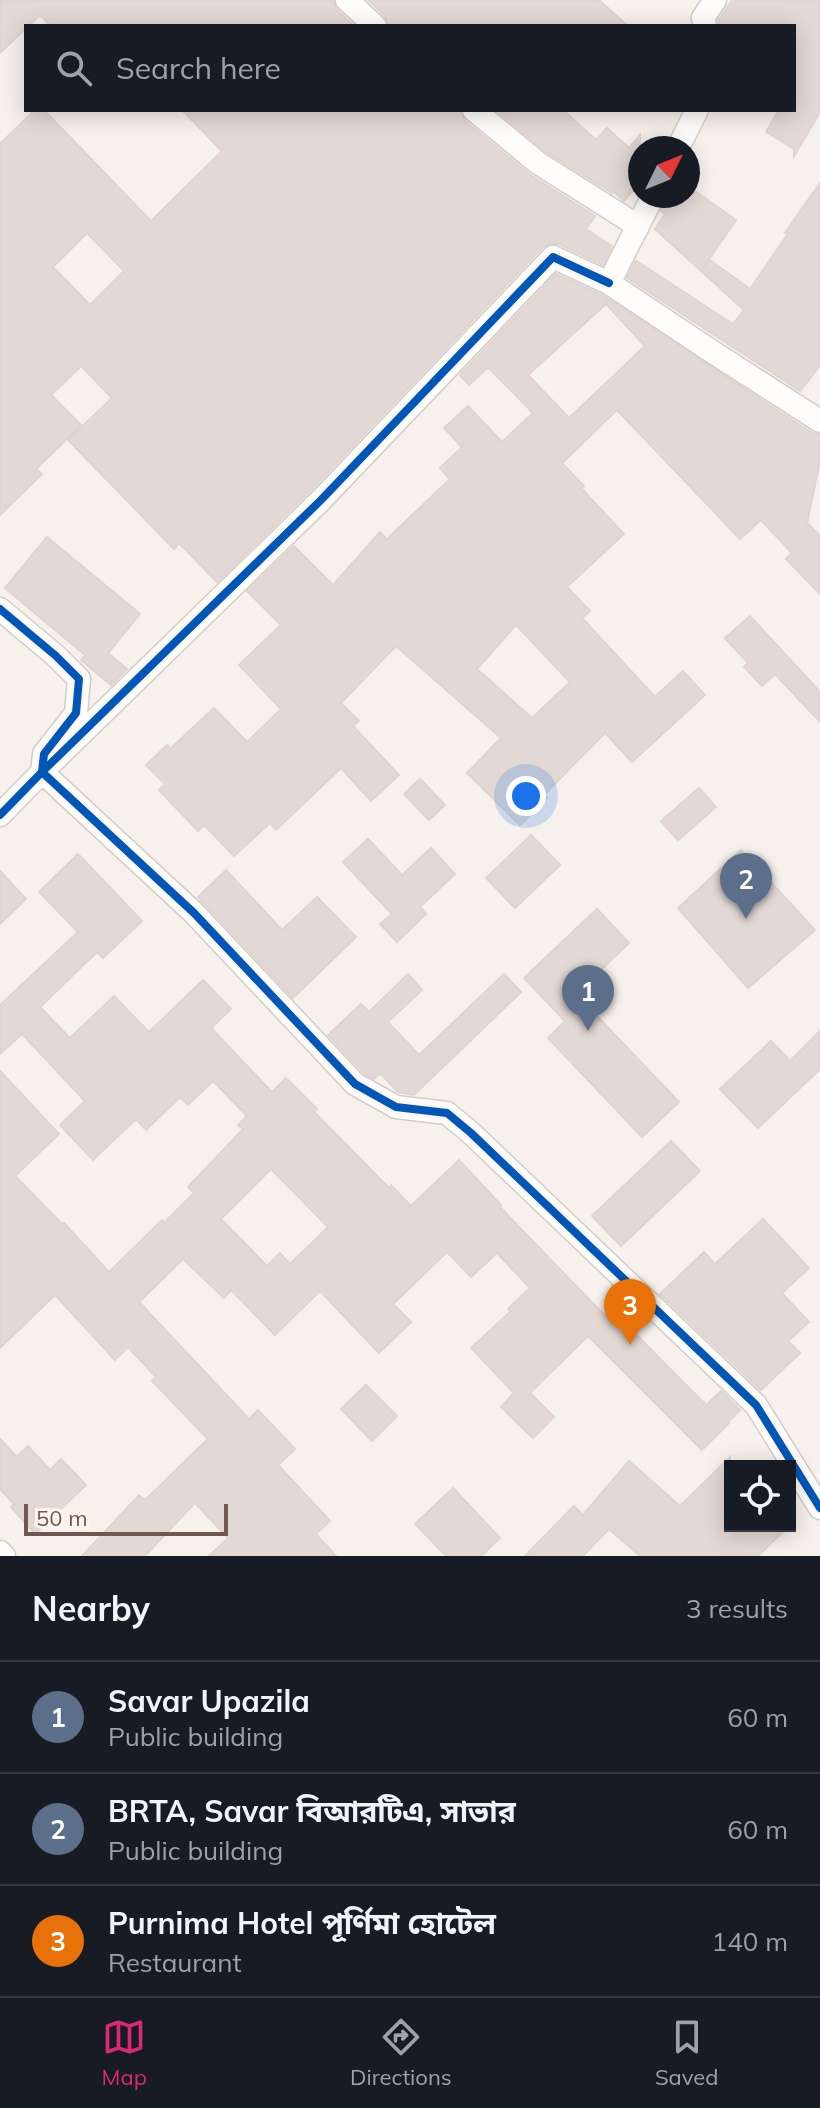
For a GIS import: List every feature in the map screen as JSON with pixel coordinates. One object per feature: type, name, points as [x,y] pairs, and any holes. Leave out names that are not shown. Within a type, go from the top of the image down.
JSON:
[{"type":"street","points":[[347,0],[373,24]]},
{"type":"street","points":[[704,24],[703,18],[715,0]]},
{"type":"street","points":[[476,112],[538,163],[638,226]]},
{"type":"street","points":[[684,136],[696,112]]},
{"type":"street","points":[[609,283],[647,208]]},
{"type":"street","points":[[0,815],[321,500],[553,257],[609,283],[820,421]]},
{"type":"street","points":[[0,609],[79,679],[76,713],[44,754],[42,772]]},
{"type":"street","points":[[42,772],[194,913],[355,1084],[396,1107],[447,1113],[471,1133],[756,1405],[820,1508]]},
{"type":"building","points":[[0,0],[333,0],[337,10],[352,24],[49,24],[40,15],[31,24],[24,24],[24,30],[0,53]]},
{"type":"building","points":[[368,0],[599,0],[626,24],[388,24],[385,16]]},
{"type":"building","points":[[732,0],[820,0],[820,112],[794,156],[794,149],[766,132],[778,112],[796,112],[796,24],[719,24]]},
{"type":"building","points":[[33,112],[46,112],[151,221],[222,151],[184,112],[461,112],[465,121],[529,174],[595,216],[586,229],[612,246],[603,265],[559,244],[543,247],[311,490],[217,582],[179,543],[174,549],[68,440],[112,398],[81,366],[51,395],[81,425],[36,469],[42,474],[0,515],[0,144]],"holes":[[[87,233],[124,271],[90,305],[53,267]]]},
{"type":"building","points":[[498,112],[565,112],[596,140],[607,128],[628,147],[628,196],[624,201],[546,152]]},
{"type":"building","points":[[820,183],[820,365],[800,391],[627,278],[636,261],[733,324],[744,310],[701,271],[710,260],[750,289]]},
{"type":"building","points":[[700,194],[736,220],[701,271],[655,229],[665,214],[662,208],[700,208]]},
{"type":"building","points":[[556,274],[602,295],[812,433],[820,435],[820,461],[807,523],[820,536],[820,594],[786,559],[792,553],[761,520],[740,539],[617,410],[562,463],[624,534],[567,587],[590,611],[582,618],[655,697],[683,671],[705,695],[632,762],[605,733],[544,795],[547,798],[520,825],[467,773],[501,738],[396,646],[341,703],[359,721],[353,726],[399,775],[371,801],[341,768],[276,830],[270,823],[234,856],[204,825],[198,831],[159,790],[165,784],[146,765],[167,745],[170,749],[214,708],[247,742],[281,709],[239,665],[281,625],[247,591],[294,546],[333,585],[380,532],[387,539],[450,479],[440,468],[462,447],[444,428],[468,406],[502,442],[533,413],[488,367],[469,385],[460,375]],"holes":[[[606,304],[645,346],[569,418],[528,375]],[[516,625],[570,682],[532,718],[477,669]]]},
{"type":"building","points":[[47,537],[140,614],[108,653],[127,669],[111,685],[81,660],[85,655],[5,588]]},
{"type":"building","points":[[750,616],[820,692],[820,722],[775,674],[762,686],[744,667],[748,663],[725,638]]},
{"type":"building","points":[[420,779],[445,805],[429,820],[404,794]]},
{"type":"building","points":[[699,788],[716,807],[678,840],[661,821]]},
{"type":"building","points":[[531,835],[560,865],[515,908],[486,878]]},
{"type":"building","points":[[368,839],[402,875],[431,848],[455,874],[420,907],[426,914],[397,942],[380,924],[392,914],[343,862]]},
{"type":"building","points":[[741,850],[815,930],[748,988],[678,908]]},
{"type":"building","points":[[78,854],[142,921],[103,958],[97,952],[40,1007],[70,1038],[114,996],[149,1032],[203,980],[231,1009],[211,1028],[272,1092],[286,1078],[317,1109],[314,1112],[411,1206],[459,1160],[609,1320],[615,1313],[706,1405],[721,1391],[740,1410],[702,1450],[588,1336],[530,1393],[554,1417],[533,1438],[501,1407],[514,1393],[471,1348],[511,1311],[508,1309],[530,1288],[497,1253],[471,1277],[447,1252],[393,1304],[411,1322],[379,1353],[320,1291],[275,1335],[231,1290],[224,1298],[183,1259],[139,1302],[249,1419],[258,1410],[295,1449],[278,1465],[330,1521],[316,1534],[336,1556],[209,1556],[228,1538],[195,1503],[145,1556],[82,1556],[139,1495],[145,1500],[208,1439],[152,1381],[156,1377],[128,1347],[115,1360],[55,1295],[0,1348],[0,1071],[59,1134],[15,1176],[109,1272],[194,1193],[188,1187],[243,1129],[238,1125],[247,1116],[213,1081],[188,1105],[180,1097],[146,1130],[136,1119],[93,1160],[60,1125],[85,1101],[22,1034],[0,1054],[0,1005],[78,932],[39,892]],"holes":[[[271,1169],[328,1227],[290,1264],[280,1253],[267,1266],[221,1219]]]},
{"type":"building","points":[[226,870],[282,930],[317,897],[356,937],[293,998],[198,897]]},
{"type":"building","points":[[0,871],[26,899],[0,924]]},
{"type":"building","points":[[597,909],[629,943],[576,994],[679,1102],[642,1137],[548,1038],[565,1021],[524,978]]},
{"type":"building","points":[[408,974],[422,990],[388,1022],[419,1055],[504,974],[521,992],[414,1095],[398,1092],[380,1073],[374,1079],[364,1073],[328,1035],[361,1004],[369,1012]]},
{"type":"building","points":[[820,1031],[820,1069],[758,1128],[720,1089],[771,1041],[790,1061]]},
{"type":"building","points":[[671,1141],[700,1171],[621,1246],[592,1216]]},
{"type":"building","points":[[763,1219],[809,1268],[782,1293],[809,1322],[788,1341],[800,1353],[761,1390],[660,1294],[704,1252],[715,1264]]},
{"type":"building","points":[[366,1385],[397,1416],[372,1441],[341,1409]]},
{"type":"building","points":[[0,1439],[17,1457],[28,1446],[50,1470],[61,1459],[86,1485],[35,1534],[0,1489]]},
{"type":"building","points":[[629,1461],[680,1506],[724,1463],[724,1532],[783,1532],[758,1556],[640,1556],[609,1529],[583,1556],[525,1556],[574,1506],[583,1515]]},
{"type":"building","points":[[453,1488],[500,1538],[481,1556],[446,1556],[415,1524]]},
{"type":"cycle path","points":[[0,815],[321,500],[553,257],[609,283]]},
{"type":"cycle path","points":[[0,609],[79,679],[76,713],[44,754],[42,772],[194,913],[355,1084],[396,1107],[447,1113],[471,1133],[756,1405],[820,1508]]},
{"type":"place","name":"BRTA, Savar বিআরটিএ, সাভার","points":[[746,919]]},
{"type":"place","name":"Savar Upazila","points":[[588,1031]]},
{"type":"place","name":"Purnima Hotel পূর্ণিমা হোটেল","points":[[630,1345]]}]
